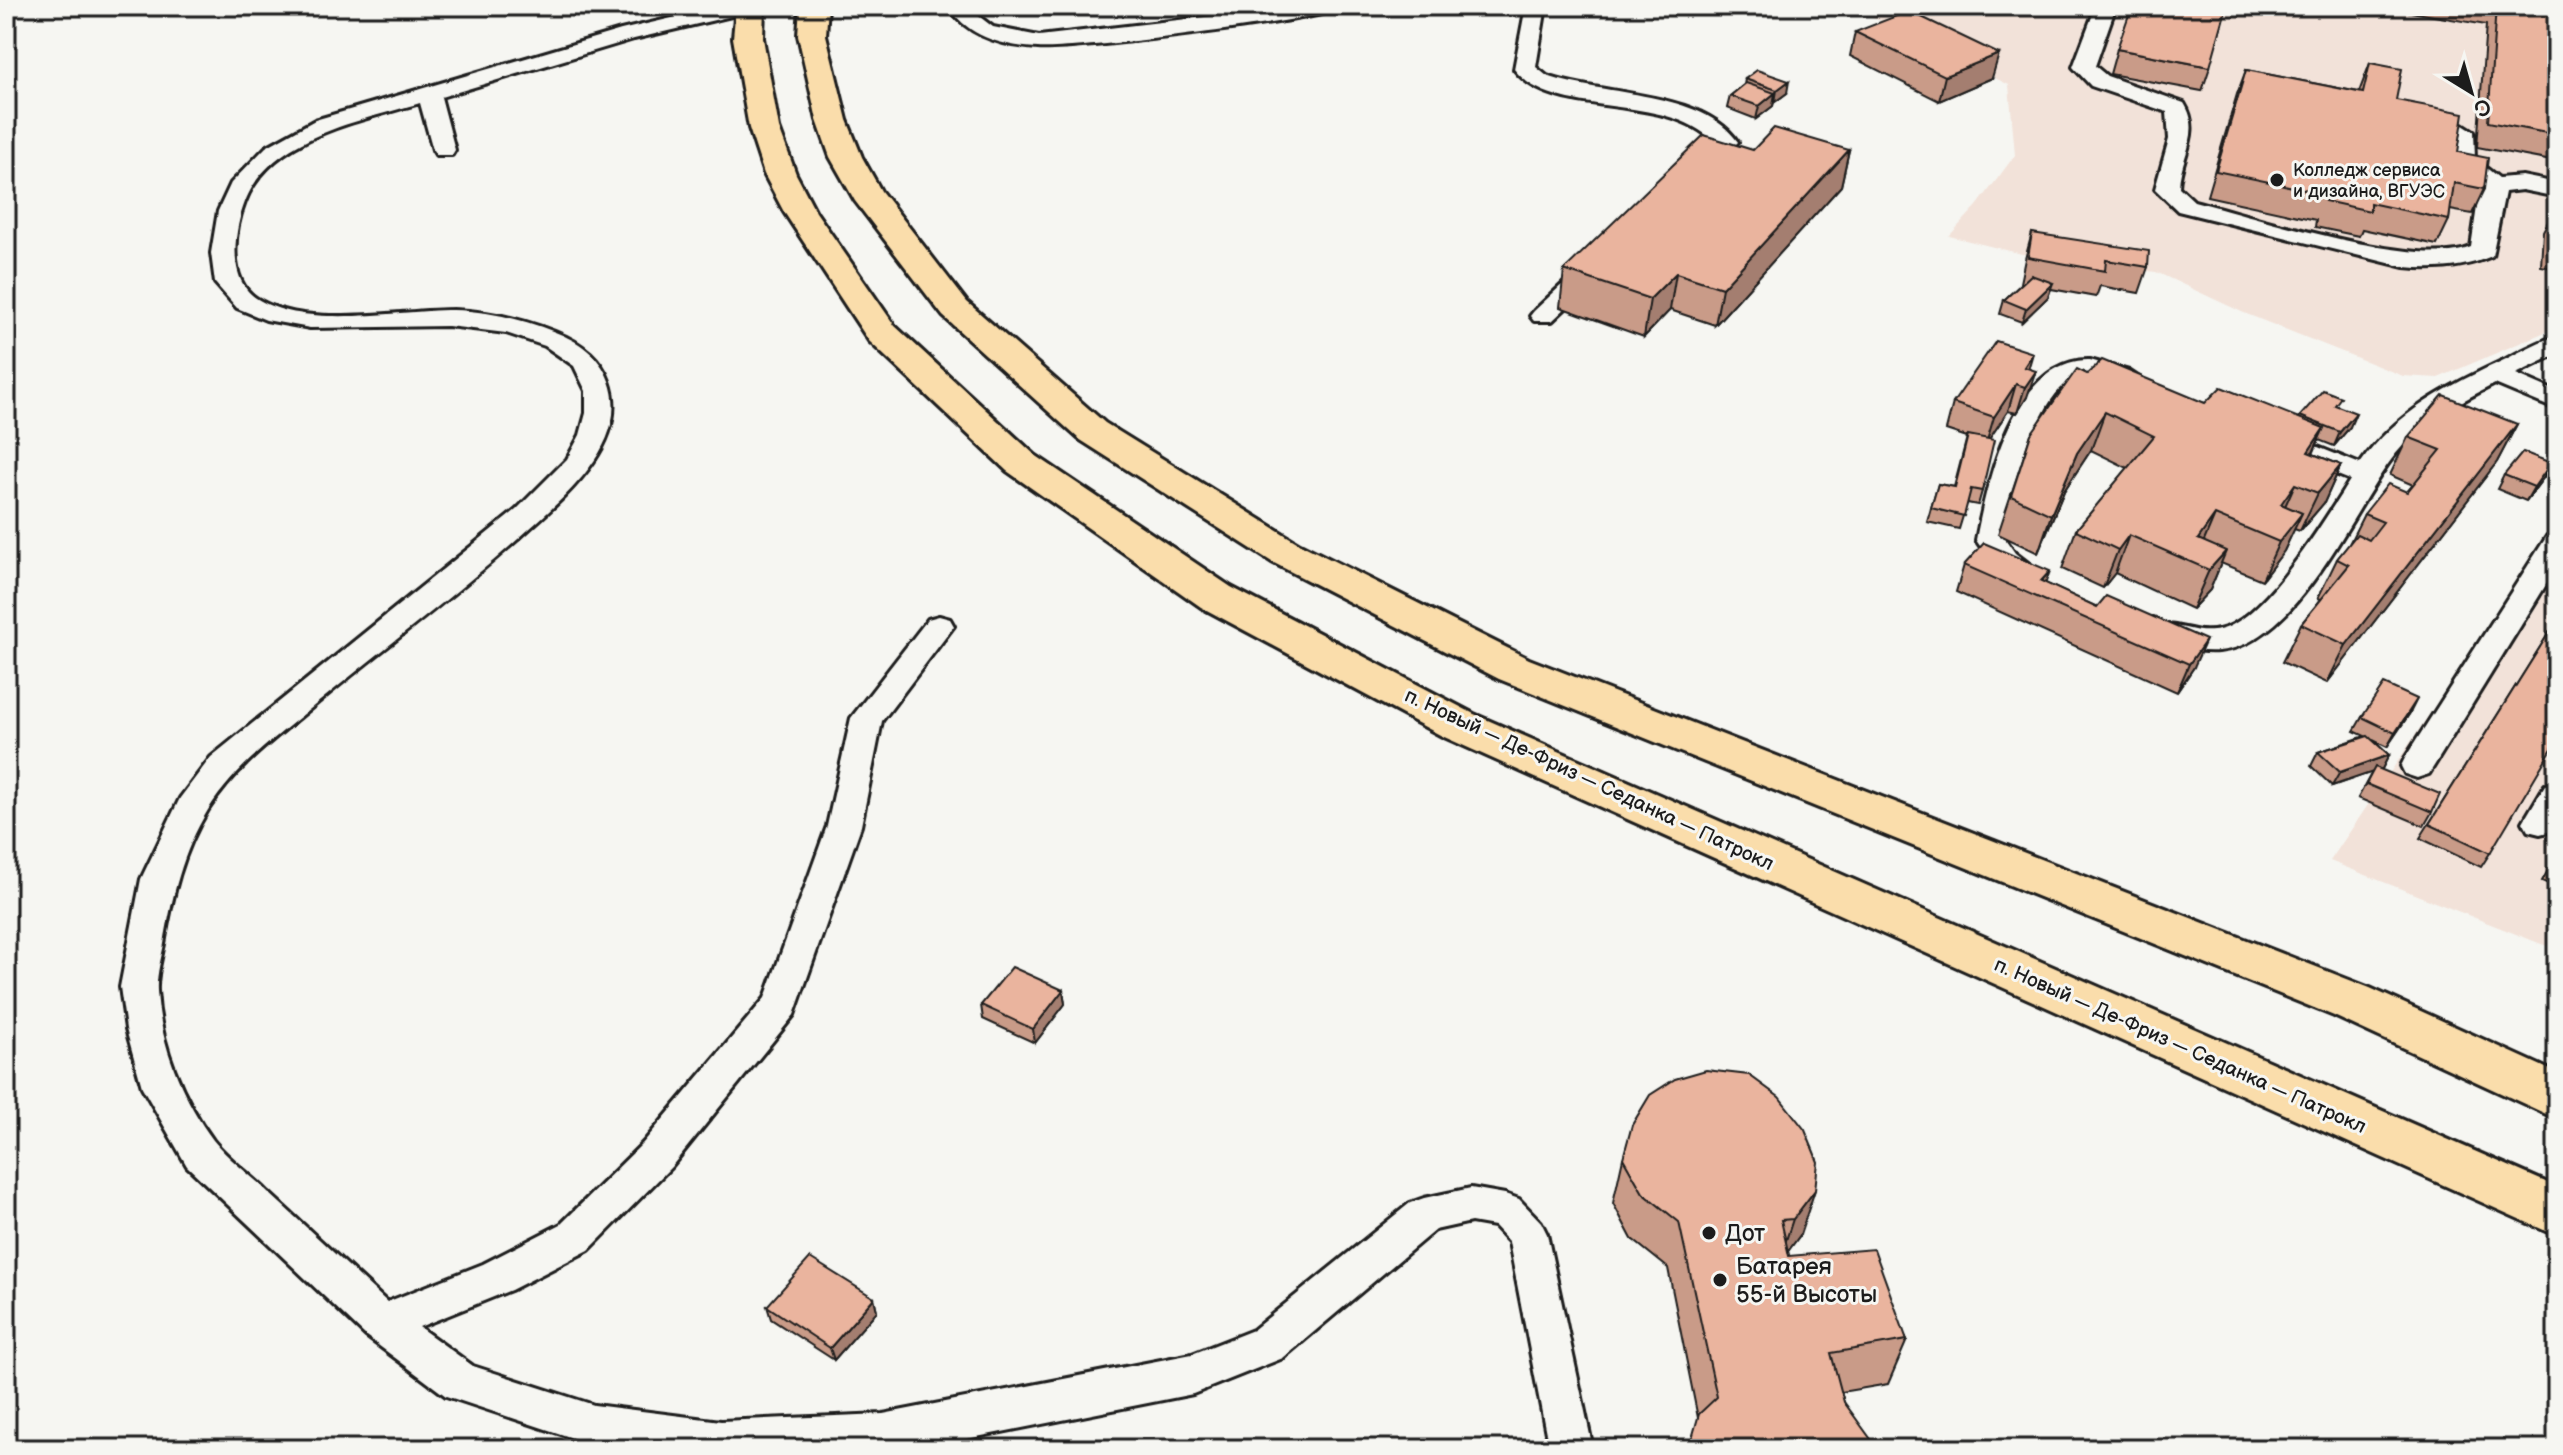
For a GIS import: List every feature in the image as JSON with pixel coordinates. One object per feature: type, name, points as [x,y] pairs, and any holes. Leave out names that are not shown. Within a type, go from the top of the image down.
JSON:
[{"type":"highway","name":"п. Новый — Де-Фриз — Седанка — Патрокл","points":[[750,6],[748,38],[764,128],[780,174],[800,212],[882,333],[1021,463],[1216,597],[1458,725],[2557,1212]]},
{"type":"highway","points":[[814,6],[812,35],[832,120],[846,157],[866,194],[955,309],[1092,431],[1286,553],[1514,669],[2352,1002],[2557,1097]]},
{"type":"lane","points":[[750,6],[628,34],[323,125],[284,144],[259,162],[238,187],[225,228],[221,267],[226,284],[247,306],[282,318],[404,321],[449,318],[521,327],[572,349],[595,371],[602,404],[592,439],[580,463],[533,513],[223,765],[192,807],[158,879],[138,987],[144,1029],[161,1087],[201,1154],[381,1323],[461,1382],[594,1425],[721,1442],[883,1435],[1193,1374],[1268,1344],[1424,1215],[1471,1205],[1505,1211],[1527,1234],[1571,1449]]},
{"type":"lane","points":[[964,6],[962,11],[969,21],[987,32],[1039,42],[1264,19],[1334,6]]},
{"type":"lane","points":[[1536,6],[1525,69],[1530,77],[1547,86],[1656,106],[1710,125],[1722,133],[1727,142],[1681,185]]},
{"type":"lane","points":[[2106,6],[2084,67],[2099,81],[2176,108],[2184,136],[2167,179],[2167,189],[2186,206],[2405,260],[2427,262],[2471,257],[2483,251],[2491,193],[2496,187],[2506,183],[2557,190]]},
{"type":"lane","points":[[429,94],[444,150]]},
{"type":"lane","points":[[2463,131],[2463,161],[2496,187]]},
{"type":"lane","points":[[1543,316],[1612,250]]},
{"type":"lane","points":[[2139,626],[2189,639],[2221,641],[2252,628],[2312,559],[2348,509],[2378,454],[2418,415],[2557,344]]},
{"type":"lane","points":[[2049,587],[2005,560],[1991,540],[1996,501],[2009,459],[2037,404],[2063,373],[2075,369],[2104,371],[2162,394]]},
{"type":"lane","points":[[2496,375],[2557,402]]},
{"type":"lane","points":[[2277,440],[2366,476]]},
{"type":"lane","points":[[2417,766],[2557,543]]},
{"type":"lane","points":[[381,1323],[497,1277],[575,1237],[657,1155],[781,1005],[844,826],[867,718],[939,626]]},
{"type":"lane","points":[[2540,822],[2557,794]]},
{"type":"shaded area","name":"Колледж сервиса и дизайна, ВГУЭС","points":[[2557,6],[2557,327],[2438,378],[2403,376],[2244,313],[2156,272],[2022,254],[1949,236],[1977,206],[2015,155],[2009,85],[1871,16],[1863,7]]},
{"type":"shaded area","points":[[2557,526],[2557,950],[2330,861]]},
{"type":"building","points":[[2132,6],[2227,6],[2210,67],[2117,49]]},
{"type":"building","points":[[2496,6],[2557,6],[2557,135],[2488,122]]},
{"type":"building","points":[[1909,11],[1999,54],[1945,76],[1855,32]]},
{"type":"building","points":[[2370,63],[2402,69],[2396,100],[2464,113],[2458,152],[2488,158],[2484,189],[2454,183],[2449,220],[2370,203],[2370,211],[2325,201],[2327,194],[2216,171],[2246,70],[2363,93]]},
{"type":"building","points":[[1757,70],[1789,81],[1777,90],[1745,79]]},
{"type":"building","points":[[1746,83],[1775,93],[1759,106],[1730,96]]},
{"type":"building","points":[[1774,128],[1849,150],[1722,288],[1676,273],[1650,299],[1564,270],[1704,135],[1753,150]]},
{"type":"building","points":[[2550,218],[2557,219],[2557,254],[2548,252]]},
{"type":"building","points":[[2032,233],[2149,251],[2148,267],[2106,260],[2105,271],[2028,257]]},
{"type":"building","points":[[2031,275],[2053,283],[2026,309],[2004,300]]},
{"type":"building","points":[[1996,341],[2033,353],[2024,367],[2036,371],[2025,387],[2016,384],[1994,417],[1953,403]]},
{"type":"building","points":[[2102,360],[2205,403],[2221,387],[2324,428],[2308,452],[2341,465],[2318,493],[2295,484],[2281,504],[2302,513],[2279,542],[2215,515],[2198,539],[2226,551],[2209,570],[2129,535],[2118,550],[2076,530],[2154,436],[2105,412],[2077,453],[2051,515],[2011,496],[2031,434],[2077,369],[2087,374]]},
{"type":"building","points":[[2323,390],[2341,397],[2335,405],[2356,413],[2340,432],[2300,416]]},
{"type":"building","points":[[2443,395],[2517,424],[2346,645],[2301,624],[2349,565],[2337,559],[2357,534],[2369,540],[2383,522],[2364,514],[2388,484],[2407,492],[2441,450],[2408,437]]},
{"type":"building","points":[[1968,435],[1994,440],[1982,491],[1971,489],[1964,516],[1931,508],[1938,484],[1955,487]]},
{"type":"building","points":[[2523,452],[2551,463],[2534,487],[2504,475]]},
{"type":"building","points":[[1984,543],[2050,571],[2041,581],[2097,607],[2106,596],[2206,640],[2189,664],[1964,565]]},
{"type":"building","points":[[2557,620],[2557,740],[2490,853],[2429,824]]},
{"type":"building","points":[[2384,684],[2417,699],[2395,733],[2362,717]]},
{"type":"building","points":[[2368,736],[2389,755],[2340,772],[2318,752]]},
{"type":"building","points":[[2375,767],[2440,794],[2432,812],[2366,784]]},
{"type":"building","points":[[2557,856],[2557,870],[2551,867]]},
{"type":"building","points":[[1012,967],[1063,990],[1033,1029],[981,1005]]},
{"type":"building","name":"Батарея 55-й Высоты","points":[[1706,1070],[1749,1075],[1779,1097],[1805,1130],[1818,1162],[1815,1190],[1793,1219],[1781,1220],[1789,1256],[1874,1249],[1907,1340],[1831,1353],[1844,1402],[1878,1449],[1689,1449],[1699,1414],[1717,1397],[1679,1222],[1643,1193],[1623,1158],[1632,1125],[1650,1095],[1675,1079]]},
{"type":"building","points":[[810,1258],[874,1298],[830,1348],[767,1306]]},
{"type":"place","name":"Колледж сервиса и дизайна, ВГУЭС","points":[[2277,180]]},
{"type":"place","name":"Дот","points":[[1709,1233]]},
{"type":"place","name":"Батарея 55-й Высоты","points":[[1720,1280]]}]
